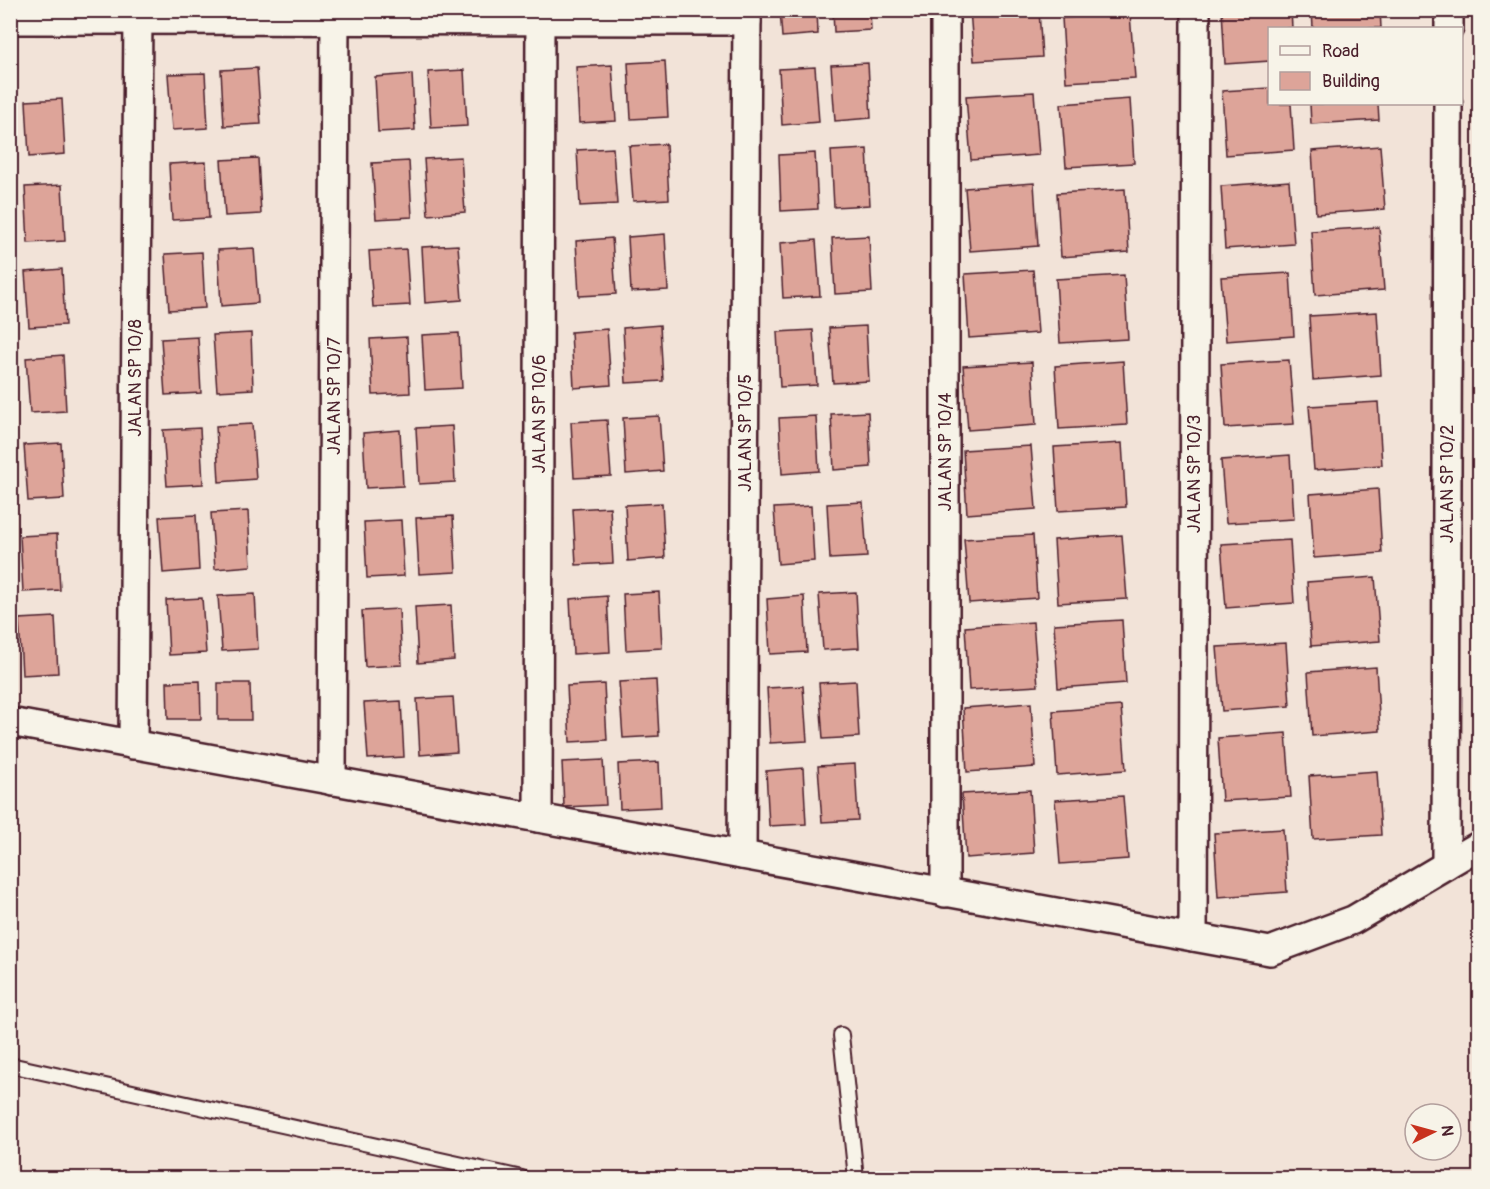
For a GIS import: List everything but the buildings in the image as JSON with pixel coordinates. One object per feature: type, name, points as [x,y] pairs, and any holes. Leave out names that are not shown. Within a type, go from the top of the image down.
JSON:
[{"type":"street","name":"JALAN SP 10/4","points":[[945,10],[945,893]]},
{"type":"street","name":"JALAN SP 10/3","points":[[1193,938],[1196,10]]},
{"type":"street","points":[[1449,10],[1449,27]]},
{"type":"street","points":[[10,20],[138,15],[747,16]]},
{"type":"street","name":"JALAN SP 10/8","points":[[133,745],[138,15]]},
{"type":"street","name":"JALAN SP 10/6","points":[[538,819],[540,15]]},
{"type":"street","name":"JALAN SP 10/7","points":[[332,781],[335,16]]},
{"type":"street","name":"JALAN SP 10/5","points":[[742,855],[747,16]]},
{"type":"street","name":"JALAN SP 10/2","points":[[1446,865],[1448,105]]},
{"type":"street","points":[[10,722],[1270,951],[1353,920],[1479,845]]},
{"type":"lane","points":[[841,1035],[856,1179]]},
{"type":"lane","points":[[10,1065],[522,1179]]}]
